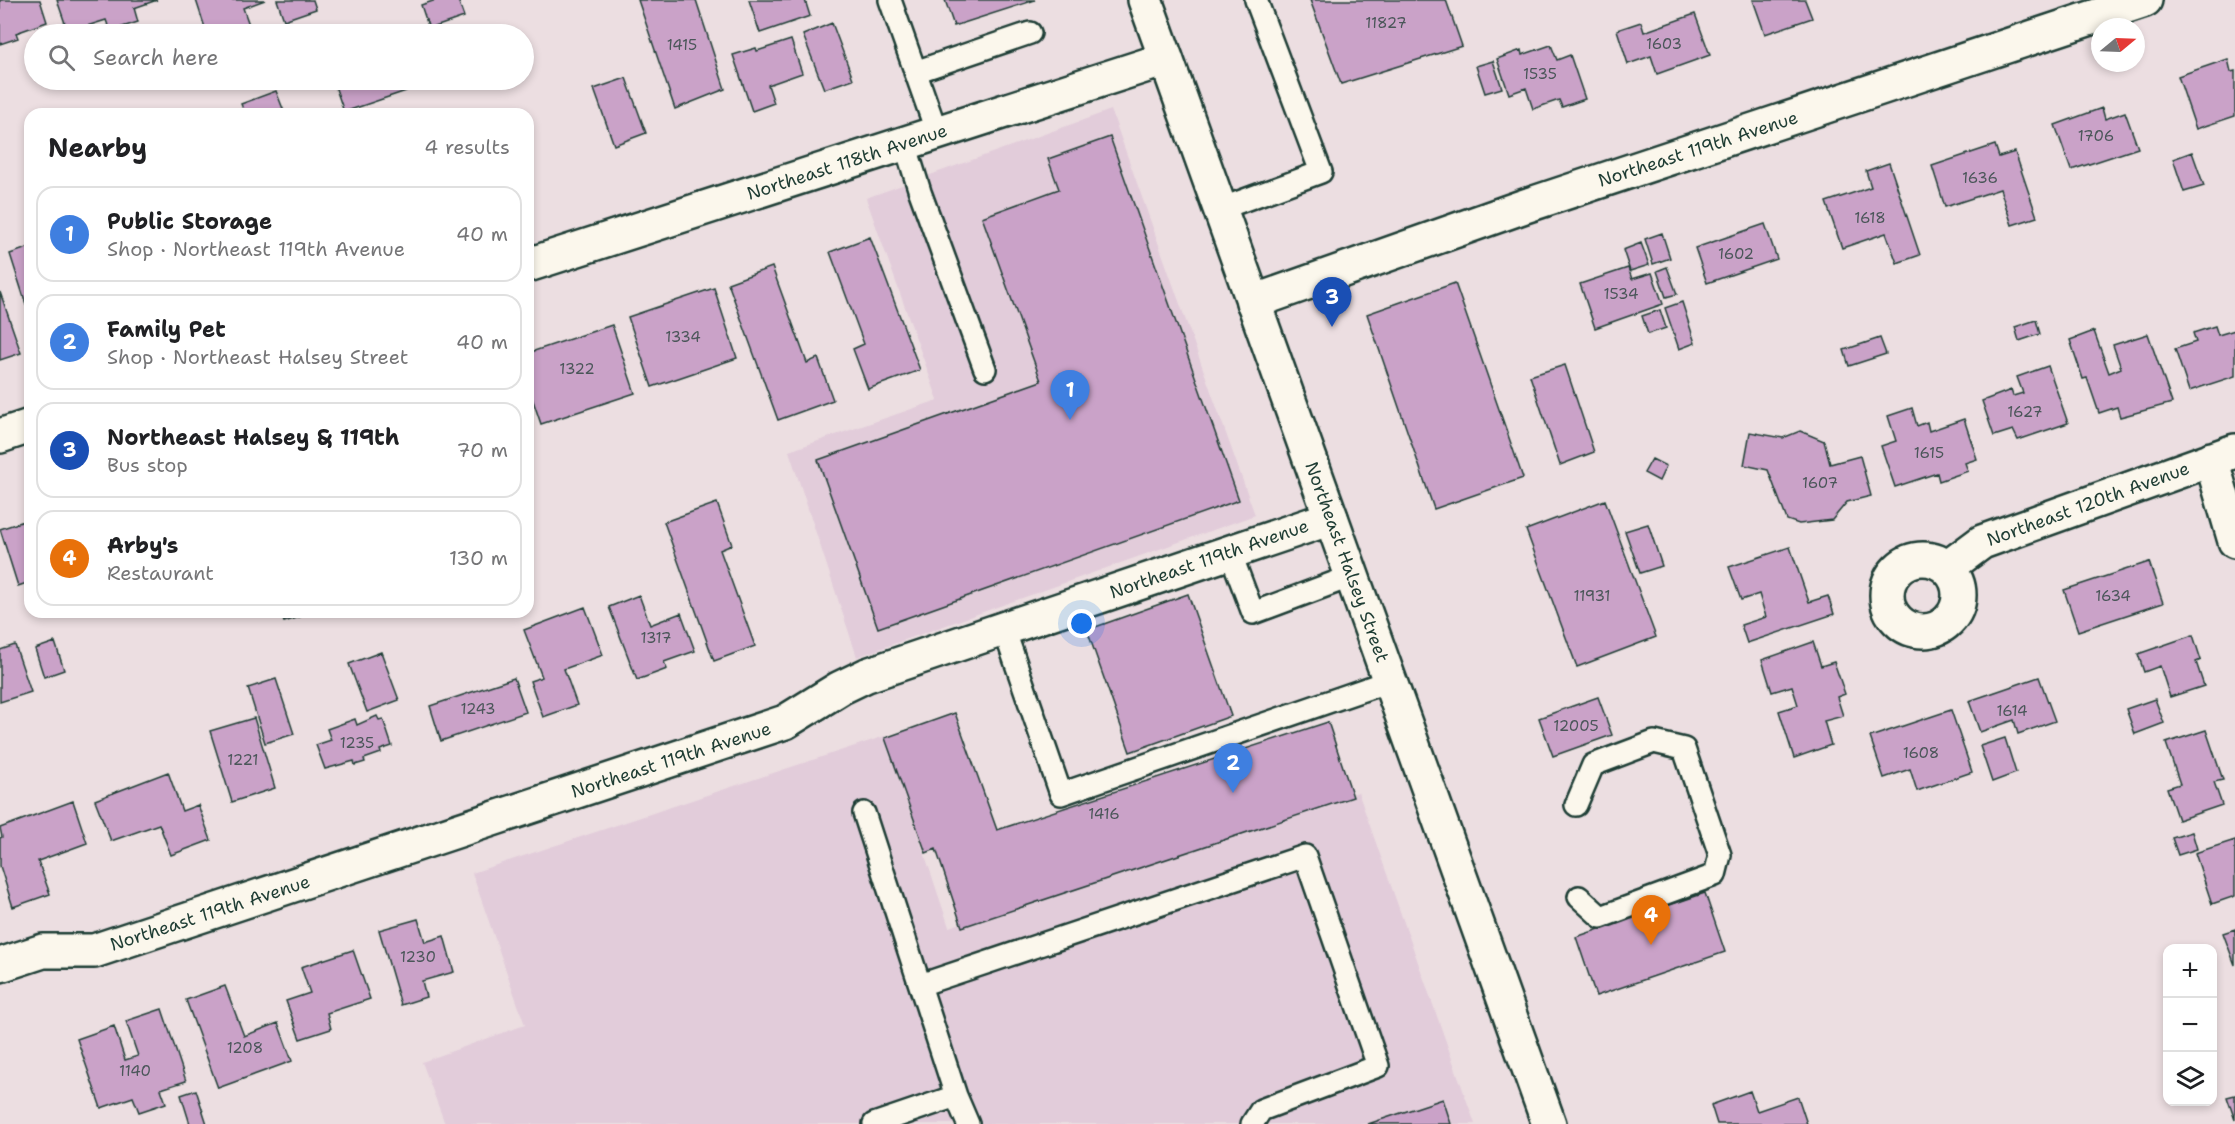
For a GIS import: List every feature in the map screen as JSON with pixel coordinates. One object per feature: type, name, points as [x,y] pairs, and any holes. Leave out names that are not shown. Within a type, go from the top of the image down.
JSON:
[{"type":"street","name":"Northeast Halsey Street","points":[[1145,0],[1549,1124]]},
{"type":"street","name":"Northeast 119th Avenue","points":[[1253,302],[1522,207],[2145,0]]},
{"type":"street","name":"Northeast 118th Avenue","points":[[534,263],[1166,59]]},
{"type":"street","points":[[0,436],[24,428]]},
{"type":"street","points":[[2223,455],[2235,541]]},
{"type":"street","name":"Northeast 120th Avenue","points":[[1947,568],[1982,542],[2223,455]]},
{"type":"street","name":"Northeast 119th Avenue","points":[[0,965],[44,951],[94,951],[785,722],[840,688],[867,675],[1331,518]]},
{"type":"lane","points":[[890,0],[937,133]]},
{"type":"lane","points":[[1220,209],[1321,172],[1256,0]]},
{"type":"lane","points":[[915,72],[1030,33]]},
{"type":"lane","points":[[905,144],[920,192],[985,369]]},
{"type":"lane","points":[[1230,552],[1253,613],[1352,576]]},
{"type":"lane","points":[[1004,629],[1061,794],[1389,681]]},
{"type":"lane","points":[[1576,804],[1593,765],[1654,742],[1684,749],[1720,855],[1715,875],[1601,917],[1579,897]]},
{"type":"lane","points":[[864,813],[956,1096],[968,1124]]},
{"type":"lane","points":[[920,985],[1305,856],[1378,1066],[1261,1110],[1252,1124]]},
{"type":"lane","points":[[874,1124],[956,1096]]},
{"type":"shaded area","points":[[1111,110],[1255,515],[857,657],[789,451],[938,400],[866,198]]},
{"type":"shaded area","points":[[885,736],[949,927],[1358,792],[1475,1124],[445,1124],[422,1062],[525,1025],[472,873]]},
{"type":"building","points":[[0,0],[40,0],[47,22],[24,24],[24,30],[16,33],[18,38],[0,44]]},
{"type":"building","points":[[57,0],[157,0],[134,8],[138,22],[132,24],[107,24],[106,20],[93,24],[65,24]]},
{"type":"building","points":[[196,0],[265,0],[243,8],[249,24],[204,24]]},
{"type":"building","points":[[277,0],[313,0],[316,9],[284,20]]},
{"type":"building","points":[[436,0],[458,0],[464,17],[444,24],[427,24],[421,5]]},
{"type":"building","points":[[638,0],[696,0],[725,89],[675,109]]},
{"type":"building","points":[[749,0],[805,0],[810,16],[760,33]]},
{"type":"building","points":[[945,0],[1035,0],[954,26]]},
{"type":"building","points":[[1310,0],[1446,0],[1462,46],[1341,84]]},
{"type":"building","points":[[1753,0],[1805,0],[1812,18],[1765,34]]},
{"type":"building","points":[[1695,14],[1710,55],[1657,74],[1651,56],[1628,64],[1617,30],[1641,22],[1644,32]]},
{"type":"building","points":[[832,23],[853,79],[824,89],[803,35]]},
{"type":"building","points":[[791,40],[802,73],[768,85],[774,103],[752,111],[733,55],[756,48],[757,51]]},
{"type":"building","points":[[1551,45],[1557,60],[1570,55],[1585,99],[1562,107],[1559,100],[1533,109],[1526,88],[1509,94],[1497,59],[1521,50],[1522,55]]},
{"type":"building","points":[[2228,59],[2231,72],[2235,71],[2235,116],[2196,129],[2178,76]]},
{"type":"building","points":[[1493,61],[1502,88],[1485,93],[1476,66]]},
{"type":"building","points":[[626,78],[646,133],[614,145],[594,89]]},
{"type":"building","points":[[336,90],[406,91],[356,108],[343,108]]},
{"type":"building","points":[[276,91],[283,108],[243,108],[241,104]]},
{"type":"building","points":[[2102,108],[2105,119],[2125,112],[2138,148],[2071,170],[2055,125]]},
{"type":"building","points":[[1110,137],[1239,500],[878,628],[818,460],[1041,381],[982,217],[1059,189],[1048,159]]},
{"type":"building","points":[[1995,145],[1999,157],[2015,152],[2037,217],[2012,225],[2000,189],[1945,207],[1932,166]]},
{"type":"building","points":[[2192,152],[2204,186],[2184,192],[2173,159]]},
{"type":"building","points":[[1889,163],[1920,255],[1897,263],[1886,233],[1842,248],[1826,202],[1871,187],[1866,171]]},
{"type":"building","points":[[1765,224],[1777,259],[1707,283],[1695,248]]},
{"type":"building","points":[[1662,233],[1670,258],[1653,264],[1645,239]]},
{"type":"building","points":[[870,237],[920,370],[868,389],[853,349],[864,344],[830,252]]},
{"type":"building","points":[[1641,243],[1649,265],[1630,271],[1623,250]]},
{"type":"building","points":[[24,249],[24,298],[10,254]]},
{"type":"building","points":[[772,267],[807,363],[818,358],[833,400],[778,420],[728,283]]},
{"type":"building","points":[[1667,267],[1677,294],[1666,297],[1657,271]]},
{"type":"building","points":[[1628,268],[1632,279],[1652,273],[1663,304],[1595,328],[1580,284]]},
{"type":"building","points":[[1455,283],[1523,478],[1434,509],[1367,314]]},
{"type":"building","points":[[714,288],[737,358],[652,387],[628,317]]},
{"type":"building","points":[[0,292],[21,353],[0,360]]},
{"type":"building","points":[[1682,302],[1695,343],[1679,349],[1665,308]]},
{"type":"building","points":[[1660,310],[1666,328],[1648,334],[1642,316]]},
{"type":"building","points":[[2036,320],[2040,334],[2019,341],[2015,327]]},
{"type":"building","points":[[612,325],[635,393],[541,424],[534,404],[534,351]]},
{"type":"building","points":[[2215,326],[2218,335],[2235,330],[2235,376],[2189,391],[2175,349],[2196,342],[2193,333]]},
{"type":"building","points":[[2094,331],[2109,373],[2121,368],[2113,345],[2148,334],[2172,403],[2120,417],[2117,407],[2099,413],[2087,378],[2083,379],[2070,340]]},
{"type":"building","points":[[1880,338],[1886,354],[1849,366],[1844,350]]},
{"type":"building","points":[[1565,365],[1594,452],[1560,465],[1530,376]]},
{"type":"building","points":[[2048,366],[2068,423],[2018,440],[2013,430],[1994,436],[1982,401],[2011,390],[2013,396],[2023,393],[2017,377]]},
{"type":"building","points":[[1912,408],[1917,426],[1927,422],[1929,431],[1964,419],[1977,459],[1965,463],[1968,471],[1939,481],[1937,473],[1895,487],[1881,446],[1896,441],[1888,416]]},
{"type":"building","points":[[1800,431],[1824,441],[1830,464],[1860,456],[1871,496],[1847,502],[1832,520],[1799,524],[1787,520],[1768,470],[1744,465],[1750,432],[1783,438]]},
{"type":"building","points":[[1652,459],[1666,466],[1659,481],[1644,473]]},
{"type":"building","points":[[1605,500],[1656,637],[1577,667],[1526,530]]},
{"type":"building","points":[[717,503],[732,545],[720,550],[755,646],[714,661],[664,522]]},
{"type":"building","points":[[24,521],[24,584],[18,586],[0,529]]},
{"type":"building","points":[[1648,524],[1662,566],[1640,573],[1625,531]]},
{"type":"building","points":[[1790,547],[1809,602],[1828,596],[1834,614],[1747,643],[1741,625],[1766,617],[1759,594],[1741,600],[1729,567]]},
{"type":"building","points":[[2149,562],[2163,603],[2078,631],[2064,590]]},
{"type":"building","points":[[1188,594],[1231,716],[1130,752],[1087,630]]},
{"type":"building","points":[[639,595],[650,625],[681,613],[695,651],[664,662],[667,669],[637,680],[609,607]]},
{"type":"building","points":[[585,607],[603,655],[564,669],[577,705],[543,717],[530,681],[542,677],[524,630]]},
{"type":"building","points":[[282,618],[297,618],[284,622]]},
{"type":"building","points":[[2193,635],[2201,660],[2196,662],[2204,686],[2170,697],[2160,666],[2144,672],[2138,654]]},
{"type":"building","points":[[55,642],[64,670],[44,677],[35,649]]},
{"type":"building","points":[[1813,642],[1821,666],[1834,662],[1845,694],[1837,697],[1843,716],[1824,721],[1831,745],[1794,758],[1779,711],[1798,705],[1792,686],[1772,692],[1762,660]]},
{"type":"building","points":[[15,645],[31,692],[0,702],[0,650]]},
{"type":"building","points":[[381,652],[399,700],[367,712],[349,664]]},
{"type":"building","points":[[2039,677],[2055,721],[2018,734],[2014,720],[1980,732],[1969,701]]},
{"type":"building","points":[[514,678],[526,712],[441,741],[430,706]]},
{"type":"building","points":[[276,679],[294,734],[265,743],[248,688]]},
{"type":"building","points":[[1598,697],[1612,735],[1553,756],[1539,718]]},
{"type":"building","points":[[2155,699],[2164,723],[2135,734],[2126,709]]},
{"type":"building","points":[[1951,710],[1972,772],[1917,791],[1910,769],[1884,778],[1870,737]]},
{"type":"building","points":[[955,713],[997,830],[1328,722],[1353,797],[962,927],[936,849],[926,853],[885,738]]},
{"type":"building","points":[[377,716],[379,720],[383,719],[392,746],[364,759],[365,762],[355,765],[354,761],[325,769],[316,745],[331,740],[327,729],[355,719],[357,725]]},
{"type":"building","points":[[254,718],[275,788],[232,802],[210,731]]},
{"type":"building","points":[[2206,730],[2223,780],[2214,782],[2222,805],[2178,820],[2167,788],[2180,784],[2166,743]]},
{"type":"building","points":[[2005,738],[2016,773],[1992,782],[1980,746]]},
{"type":"building","points":[[168,772],[182,811],[198,805],[211,840],[171,855],[159,824],[111,841],[95,800]]},
{"type":"building","points":[[73,801],[87,843],[38,861],[50,894],[13,907],[0,866],[0,838],[2,837],[0,828]]},
{"type":"building","points":[[2192,832],[2197,849],[2178,855],[2172,838]]},
{"type":"building","points":[[2235,840],[2235,896],[2212,904],[2195,853]]},
{"type":"building","points":[[1705,893],[1725,952],[1596,996],[1576,937]]},
{"type":"building","points":[[418,919],[425,942],[444,936],[454,972],[422,981],[426,997],[401,1005],[379,930]]},
{"type":"building","points":[[2235,929],[2235,965],[2223,933]]},
{"type":"building","points":[[353,950],[370,999],[327,1013],[331,1029],[300,1039],[286,1001],[310,993],[301,967]]},
{"type":"building","points":[[225,986],[244,1036],[278,1023],[292,1061],[218,1088],[186,1000]]},
{"type":"building","points":[[162,1009],[186,1081],[161,1089],[166,1103],[139,1112],[133,1097],[101,1108],[77,1039],[114,1026],[125,1060],[138,1056],[126,1021]]},
{"type":"building","points":[[196,1090],[207,1124],[190,1124],[181,1095]]},
{"type":"building","points":[[1750,1091],[1757,1111],[1798,1097],[1807,1124],[1717,1124],[1711,1105]]},
{"type":"building","points":[[2235,1095],[2235,1120],[2227,1097]]},
{"type":"building","points":[[1443,1099],[1451,1124],[1368,1124]]},
{"type":"place","name":"Northeast Halsey & 119th","points":[[1332,327]]},
{"type":"place","name":"Public Storage","points":[[1070,420]]},
{"type":"place","name":"Family Pet","points":[[1233,793]]},
{"type":"place","name":"Arby's","points":[[1651,945]]}]
